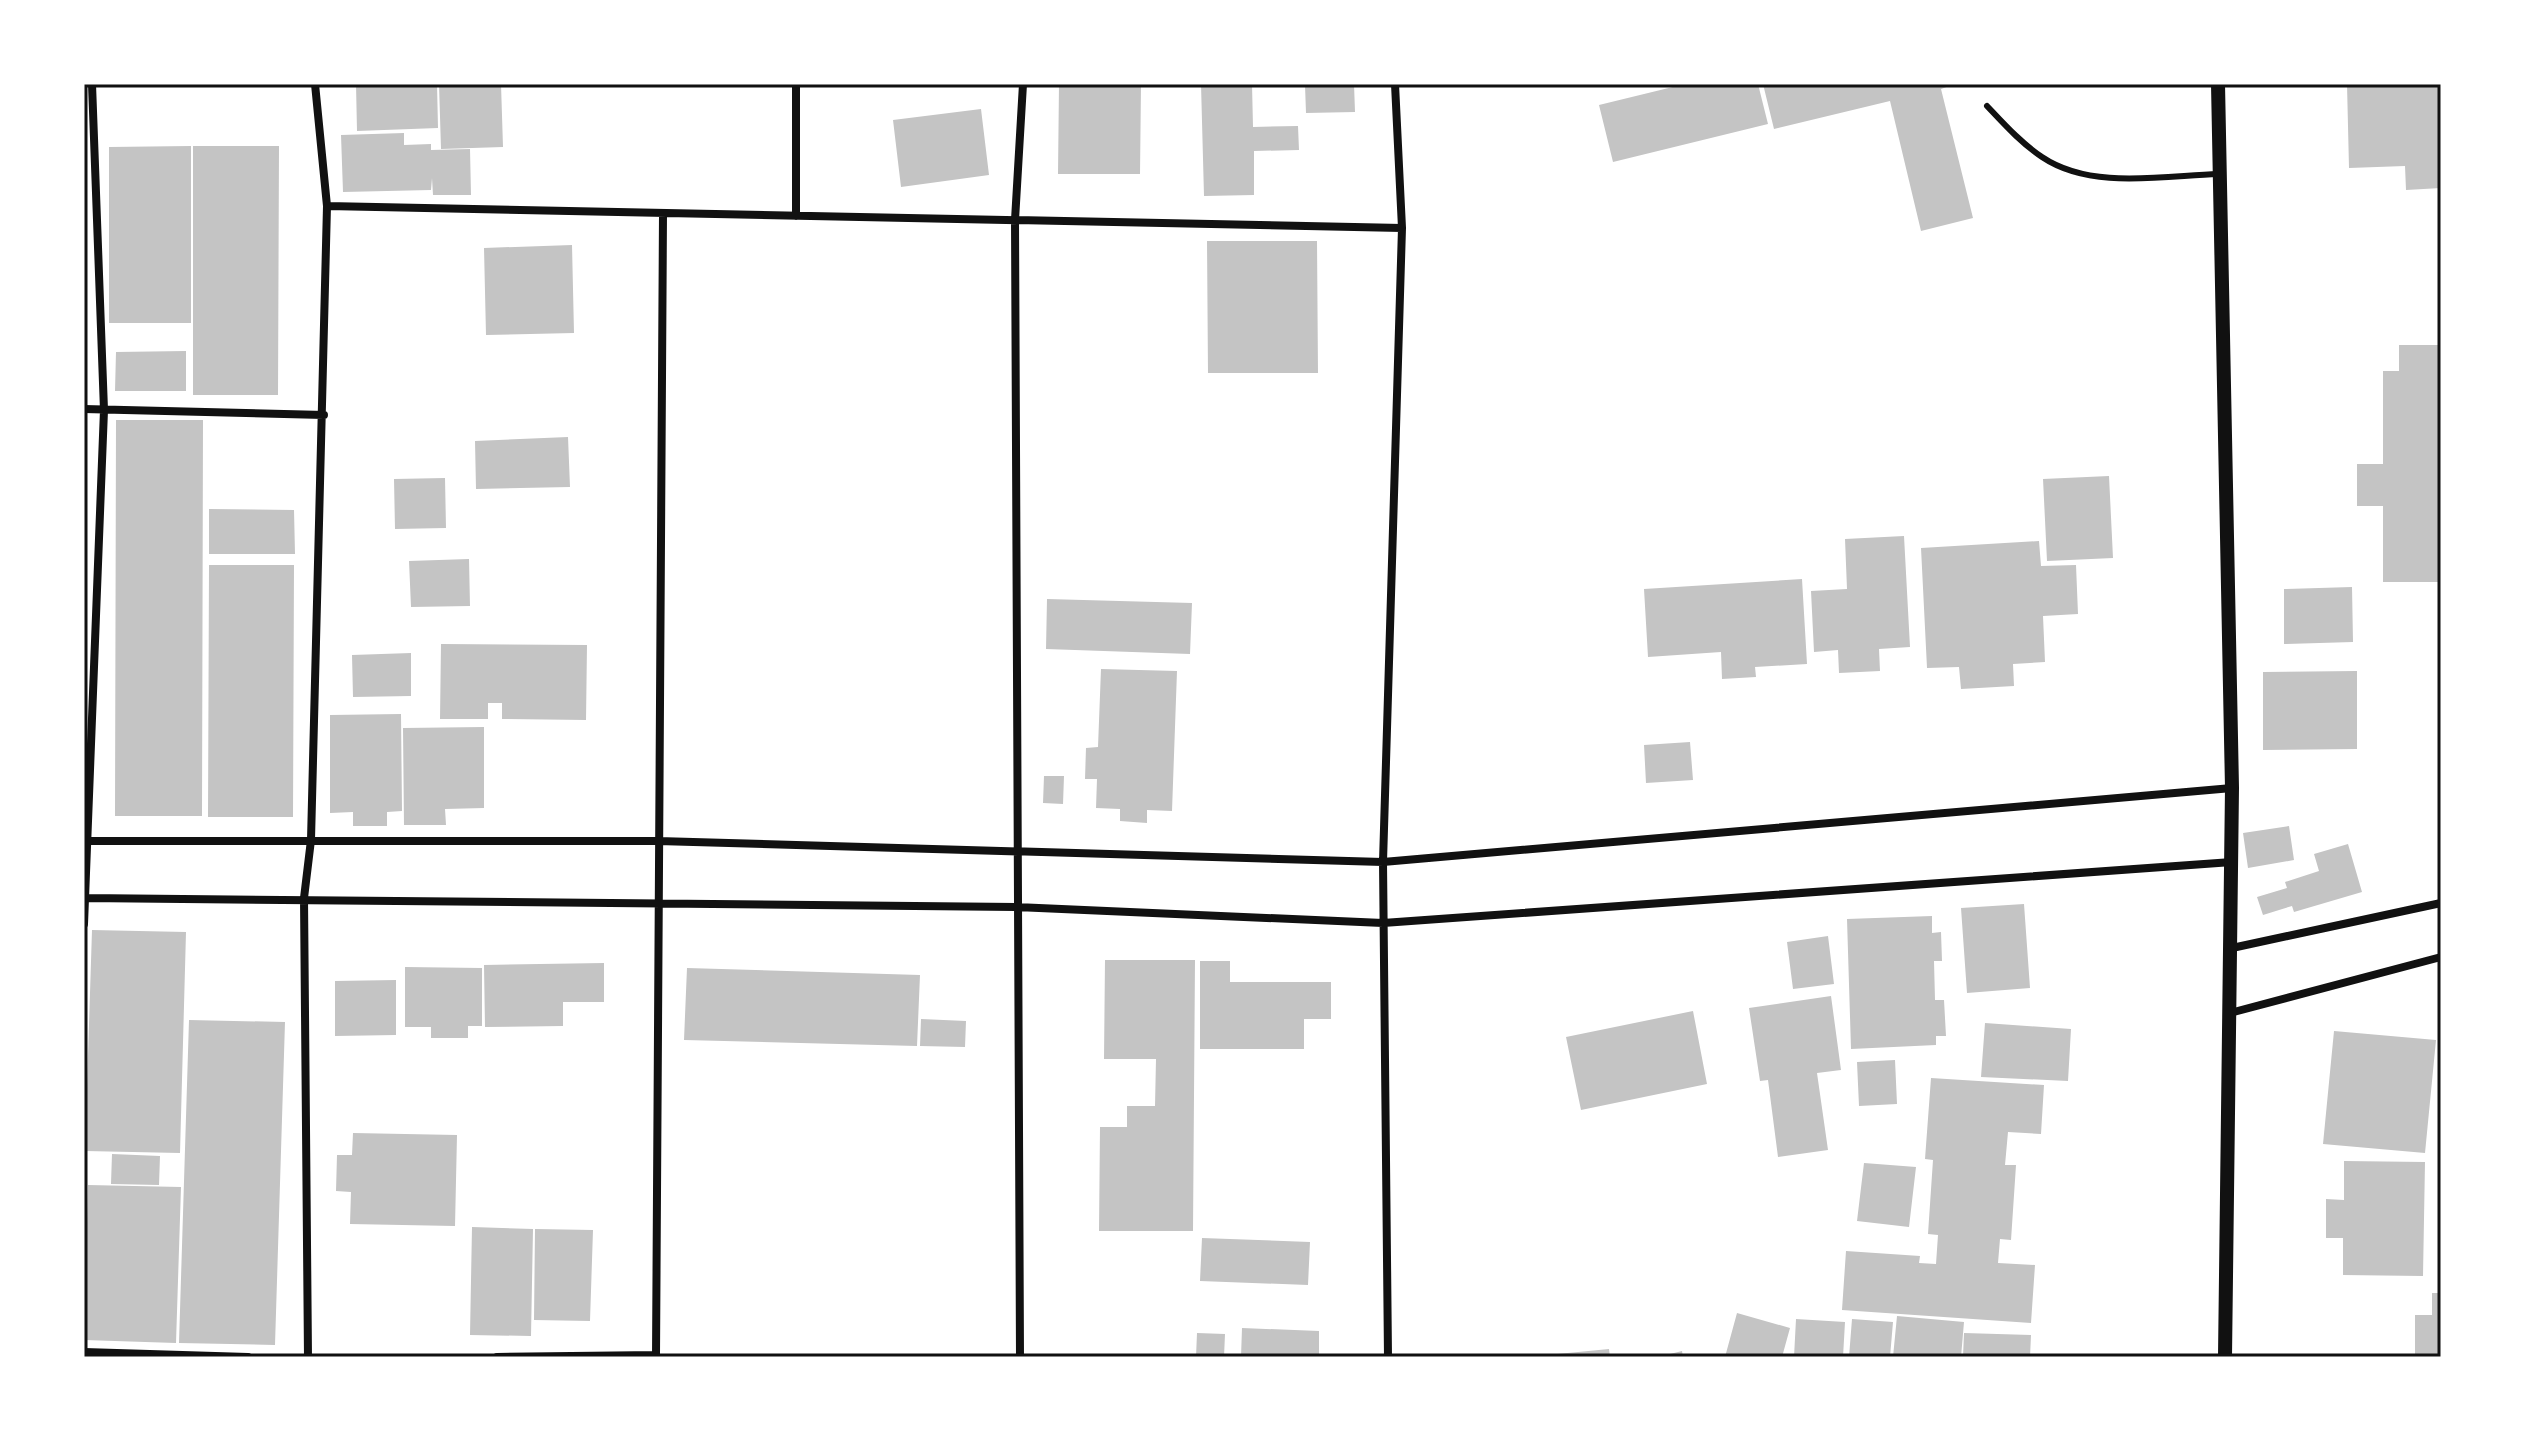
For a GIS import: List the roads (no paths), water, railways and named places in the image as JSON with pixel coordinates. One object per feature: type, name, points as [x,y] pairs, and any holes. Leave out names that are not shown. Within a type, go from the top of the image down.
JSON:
[{"type":"street","points":[[84,924],[104,410],[92,84]]},
{"type":"street","points":[[308,1357],[304,898],[311,840],[327,206],[315,84]]},
{"type":"street","points":[[796,84],[796,216]]},
{"type":"street","points":[[1020,1357],[1015,220],[1023,84]]},
{"type":"street","points":[[1388,1357],[1383,862],[1402,228],[1395,84]]},
{"type":"street","points":[[2218,84],[2232,788],[2225,1357]]},
{"type":"street","points":[[327,206],[1402,228]]},
{"type":"street","points":[[497,1357],[656,1356],[663,214]]},
{"type":"street","points":[[84,409],[324,415]]},
{"type":"street","points":[[89,841],[658,841],[1383,862],[2232,788]]},
{"type":"street","points":[[85,898],[1016,907],[1383,923],[2232,862]]},
{"type":"street","points":[[2232,948],[2441,903]]},
{"type":"street","points":[[2230,1013],[2441,957]]},
{"type":"street","points":[[84,1352],[248,1357]]},
{"type":"lane","points":[[1987,106],[2043,158],[2073,171],[2114,179],[2218,174]]}]
